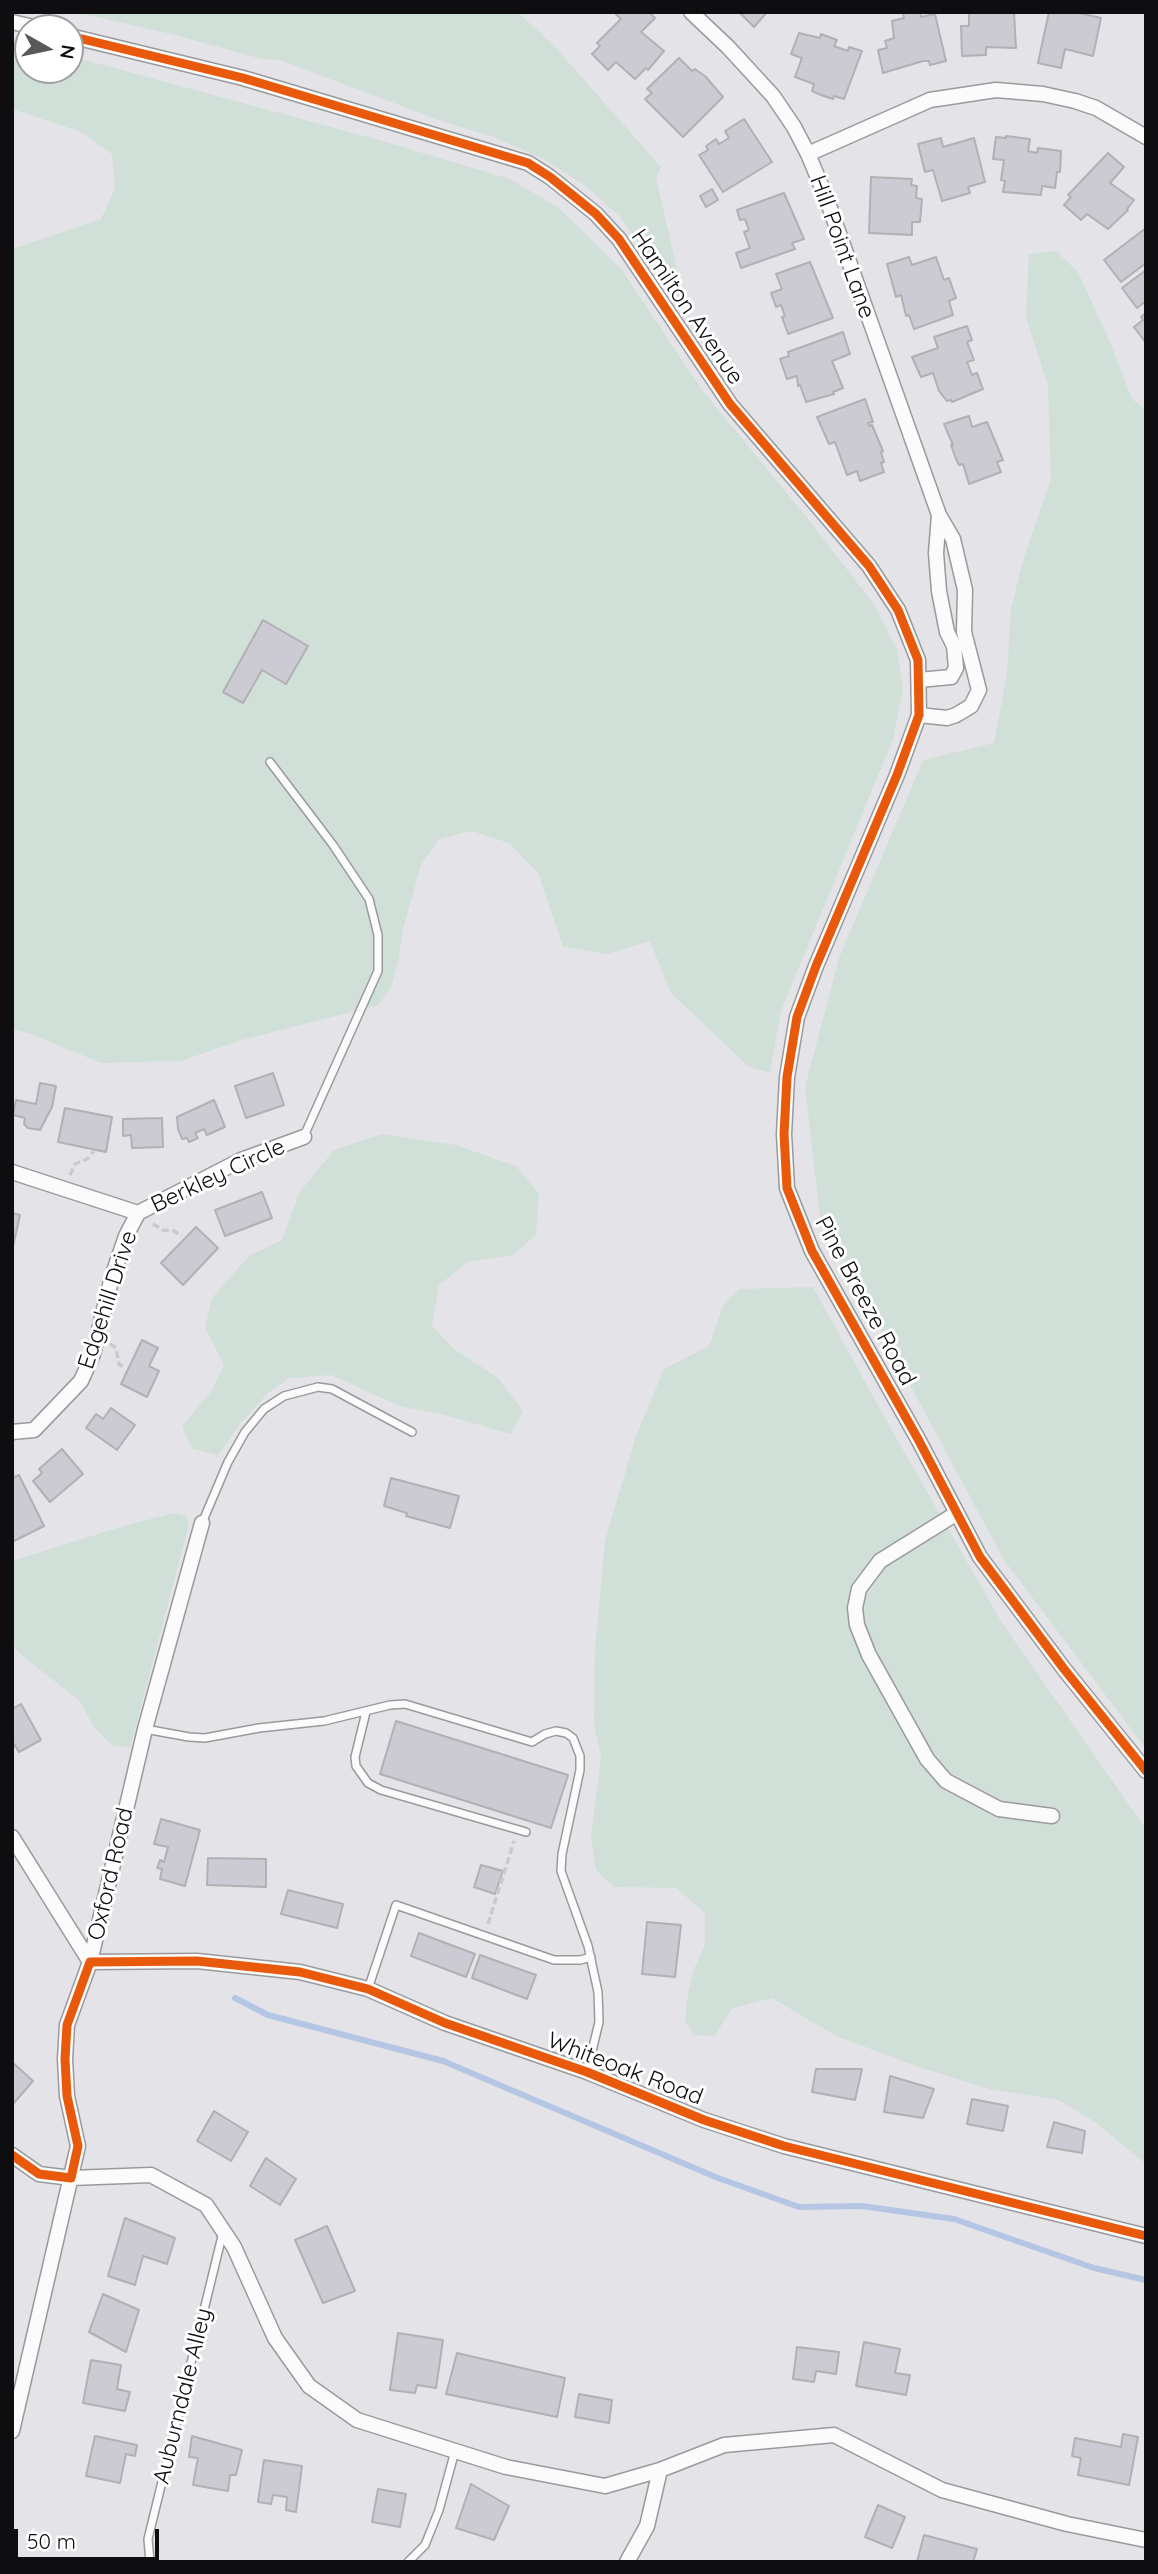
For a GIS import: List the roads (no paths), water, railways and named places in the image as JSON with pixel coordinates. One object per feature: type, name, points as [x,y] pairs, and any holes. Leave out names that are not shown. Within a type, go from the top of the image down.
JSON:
[{"type":"street","name":"Hill Point Lane","points":[[691,12],[773,96],[808,154],[826,197],[939,515],[957,551],[965,590],[963,625],[979,690],[977,699],[964,711],[947,718],[919,715]]},
{"type":"street","name":"Hamilton Avenue","points":[[84,39],[243,78],[527,163],[569,191],[596,214],[619,239],[730,404],[869,566],[898,610],[919,660],[919,715]]},
{"type":"street","points":[[808,154],[930,100],[989,90],[1043,94],[1075,101],[1096,108],[1146,137]]},
{"type":"street","name":"Hill Point Lane","points":[[919,680],[951,677],[956,668],[954,646],[947,629],[939,591],[936,553],[939,515]]},
{"type":"street","points":[[936,553],[957,551]]},
{"type":"street","points":[[947,629],[963,625]]},
{"type":"street","name":"Pine Breeze Road","points":[[919,715],[797,1017],[787,1077],[784,1134],[787,1188],[812,1251],[980,1557],[1064,1669],[1146,1771]]},
{"type":"street","name":"Berkley Circle","points":[[12,1172],[144,1217],[241,1160],[304,1137]]},
{"type":"street","name":"Edgehill Drive","points":[[12,1432],[34,1430],[81,1381],[93,1354],[126,1236],[144,1217]]},
{"type":"street","points":[[957,1513],[880,1561],[859,1589],[855,1608],[858,1625],[869,1655],[927,1759],[946,1781],[999,1809],[1052,1816]]},
{"type":"street","name":"Oxford Road","points":[[12,2431],[78,2146],[67,2096],[67,2025],[90,1962],[145,1729],[202,1523]]},
{"type":"street","points":[[12,1837],[90,1962]]},
{"type":"street","name":"Whiteoak Road","points":[[90,1962],[197,1961],[300,1972],[368,1989],[445,2023],[587,2072],[704,2120],[784,2146],[1146,2236]]},
{"type":"street","points":[[12,2155],[39,2174],[71,2178],[151,2175],[206,2205],[234,2247],[275,2338],[309,2386],[357,2420],[506,2467],[605,2486],[660,2470],[724,2445],[834,2435],[942,2490],[1067,2524],[1146,2540]]},
{"type":"street","points":[[627,2562],[647,2526],[660,2470]]},
{"type":"lane","points":[[270,762],[333,845],[369,899],[378,935],[378,971],[304,1137]]},
{"type":"lane","points":[[202,1523],[244,1432],[264,1409],[284,1396],[318,1387],[332,1389],[412,1432]]},
{"type":"lane","points":[[145,1729],[205,1738],[259,1728],[324,1721],[390,1705],[405,1704],[532,1742],[556,1731],[573,1738],[580,1756],[580,1770],[562,1854],[561,1871],[591,1957],[600,2008],[596,2041],[587,2072]]},
{"type":"lane","points":[[366,1712],[355,1757],[356,1766],[368,1783],[382,1790],[522,1831]]},
{"type":"lane","points":[[368,1989],[396,1905],[554,1960],[568,1961],[591,1957]]},
{"type":"lane","name":"Auburndale Alley","points":[[150,2562],[148,2539],[223,2230]]},
{"type":"lane","points":[[408,2562],[425,2545],[439,2510],[455,2451]]},
{"type":"waterway","points":[[235,1998],[268,2015],[443,2061],[718,2178],[799,2207],[862,2206],[954,2219],[1094,2268],[1146,2280]]}]
